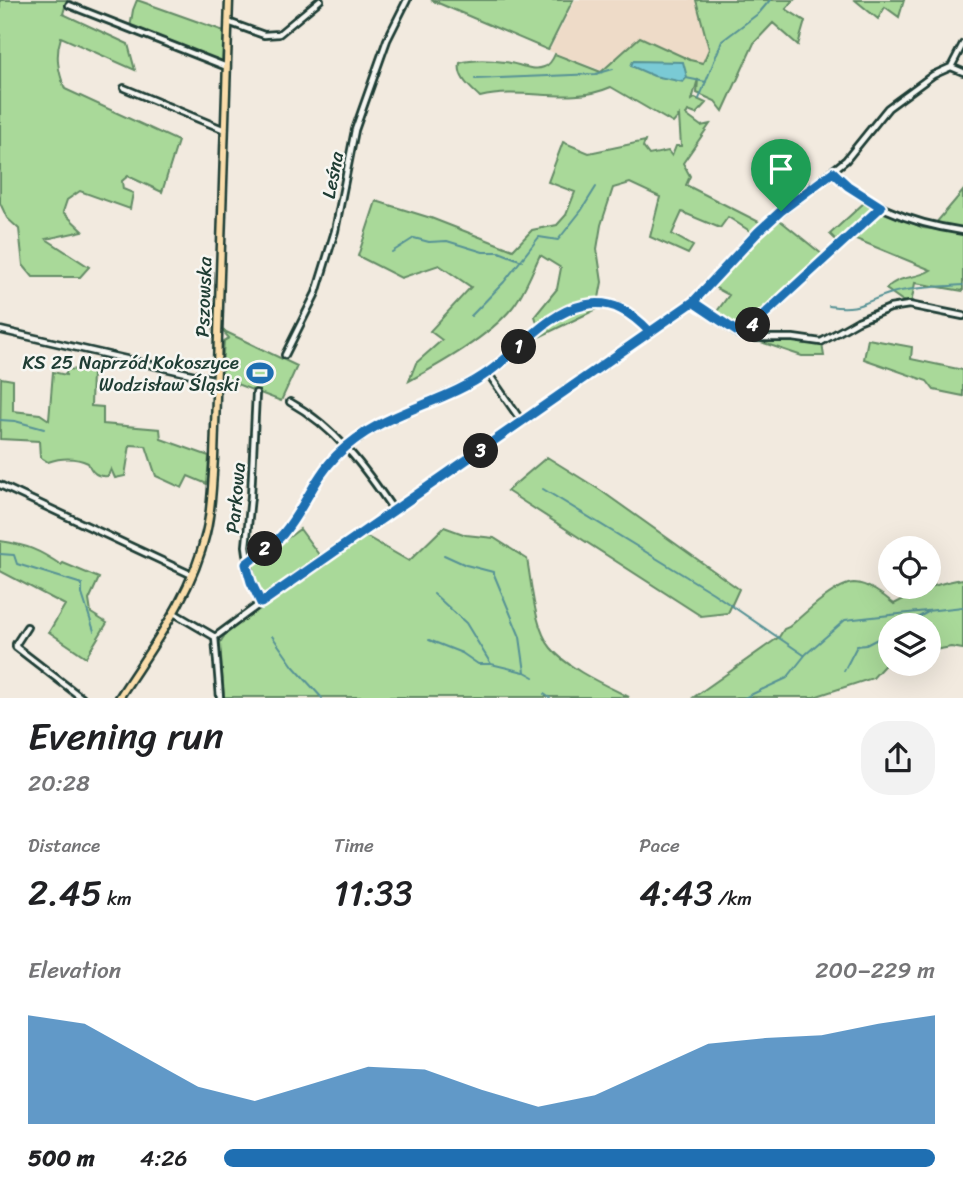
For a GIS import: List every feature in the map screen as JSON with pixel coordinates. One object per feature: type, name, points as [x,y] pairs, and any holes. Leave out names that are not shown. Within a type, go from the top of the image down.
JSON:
[{"type":"main road","name":"Pszowska","points":[[119,698],[174,612],[193,575],[201,555],[210,514],[229,0]]},
{"type":"street","points":[[228,23],[264,35],[279,34],[320,0]]},
{"type":"street","name":"Leśna","points":[[285,355],[316,293],[335,231],[360,114],[387,40],[407,0]]},
{"type":"street","points":[[69,5],[227,67]]},
{"type":"street","points":[[215,637],[693,302],[758,232],[833,172],[859,146],[888,108],[933,75],[951,67],[963,44]]},
{"type":"street","points":[[951,67],[963,72]]},
{"type":"street","points":[[124,88],[225,130]]},
{"type":"street","points":[[833,172],[848,186],[881,207],[925,225],[963,231]]},
{"type":"street","points":[[742,335],[881,207]]},
{"type":"street","points":[[693,302],[750,338],[793,338],[821,342],[858,321],[890,308],[909,305],[963,316]]},
{"type":"street","points":[[246,564],[281,537],[319,476],[346,447],[392,416],[443,397],[488,373],[557,315],[568,309],[598,303],[629,312],[650,332]]},
{"type":"street","points":[[0,330],[217,380]]},
{"type":"street","points":[[488,373],[522,422]]},
{"type":"street","name":"Parkowa","points":[[256,393],[246,564],[261,603]]},
{"type":"street","points":[[290,402],[317,419],[346,447],[394,511]]},
{"type":"street","points":[[0,485],[193,575]]},
{"type":"street","points":[[174,612],[215,637]]},
{"type":"street","points":[[27,627],[16,647],[82,698]]},
{"type":"street","points":[[215,637],[220,698]]},
{"type":"shaded area","points":[[575,0],[696,0],[709,49],[703,63],[690,60],[640,37],[601,70],[549,51]]},
{"type":"green space","points":[[0,0],[67,0],[63,14],[128,44],[135,70],[61,37],[58,63],[65,89],[178,141],[162,192],[128,176],[122,181],[123,189],[133,193],[130,209],[80,191],[67,200],[63,212],[83,231],[46,239],[89,267],[80,277],[33,277],[23,265],[19,229],[7,218],[0,203]]},
{"type":"green space","points":[[137,0],[224,31],[222,63],[130,28]]},
{"type":"green space","points":[[431,0],[573,0],[548,50]]},
{"type":"green space","points":[[696,0],[794,0],[786,9],[805,21],[798,45],[773,23],[754,43],[723,111],[715,101],[697,93],[698,79],[692,100],[695,98],[706,103],[696,114],[688,111],[686,115],[701,126],[710,124],[683,163],[690,176],[686,185],[763,224],[753,233],[728,217],[720,228],[682,212],[672,234],[693,246],[688,254],[650,237],[660,197],[630,183],[613,188],[601,225],[597,249],[602,282],[597,309],[541,336],[535,316],[557,289],[561,268],[540,255],[520,296],[502,319],[464,349],[409,381],[416,363],[442,340],[430,331],[471,287],[439,265],[401,278],[358,256],[376,201],[431,218],[513,250],[532,230],[557,225],[566,215],[575,192],[548,182],[563,142],[589,153],[645,141],[643,147],[649,155],[668,151],[672,156],[676,146],[681,146],[679,116],[673,123],[611,87],[579,95],[513,93],[480,97],[463,78],[460,63],[494,61],[539,68],[548,65],[555,54],[601,72],[640,37],[690,60],[703,63],[709,49]]},
{"type":"green space","points":[[855,0],[904,0],[899,17],[885,7],[878,19]]},
{"type":"green space","points":[[963,191],[963,229],[935,224]]},
{"type":"green space","points":[[865,202],[876,206],[876,210],[838,242],[830,234]]},
{"type":"green space","points":[[885,210],[923,228],[963,233],[963,291],[915,283],[911,304],[886,289],[897,281],[931,270],[851,237]]},
{"type":"green space","points":[[777,218],[823,255],[741,332],[715,314],[729,295],[712,286]]},
{"type":"green space","name":"KS 25 Naprzód Kokoszyce Wodzisław Śląski","points":[[222,330],[297,366],[281,401],[221,378],[224,341],[229,338]]},
{"type":"green space","points":[[868,339],[912,347],[911,359],[963,370],[963,396],[934,390],[927,381],[864,359]]},
{"type":"green space","points":[[755,340],[822,344],[824,356],[802,356]]},
{"type":"green space","points":[[66,369],[92,371],[91,406],[103,407],[103,424],[160,429],[161,439],[209,456],[207,484],[188,476],[182,488],[156,476],[146,446],[130,445],[125,476],[115,478],[111,469],[108,476],[101,476],[93,472],[88,463],[74,459],[48,462],[40,457],[39,441],[0,439],[1,378],[13,380],[13,411],[40,414],[49,420],[53,372],[66,375]]},
{"type":"green space","points":[[547,457],[600,490],[739,589],[728,613],[701,616],[507,491]]},
{"type":"green space","points":[[444,527],[466,535],[494,538],[527,559],[537,617],[551,648],[577,670],[629,697],[224,697],[220,643],[241,620],[289,586],[292,587],[325,565],[325,562],[362,534],[409,561]]},
{"type":"green space","points":[[300,529],[322,559],[262,599],[249,566]]},
{"type":"green space","points":[[0,541],[32,549],[61,565],[63,563],[99,578],[89,600],[91,613],[107,623],[86,657],[49,632],[65,605],[0,571]]},
{"type":"green space","points":[[963,579],[963,649],[941,649],[941,613],[878,613],[878,672],[873,678],[814,697],[694,697],[779,637],[784,629],[820,601],[846,585],[864,585],[878,592],[878,599],[888,599],[894,604],[903,599],[941,599],[941,583]]},
{"type":"water","points":[[633,61],[683,62],[687,77],[683,82],[654,76],[631,66]]},
{"type":"waterway","points":[[699,99],[722,41],[759,13],[770,0]]},
{"type":"waterway","points":[[475,79],[596,74],[613,69]]},
{"type":"waterway","points":[[686,78],[706,82]]},
{"type":"waterway","points":[[471,316],[504,282],[539,237],[558,240],[596,187]]},
{"type":"waterway","points":[[392,252],[414,238],[429,242],[447,241],[483,252],[499,252],[522,261]]},
{"type":"waterway","points":[[829,306],[856,306],[900,291],[963,285]]},
{"type":"waterway","points":[[0,420],[44,429]]},
{"type":"waterway","points":[[543,489],[713,593],[804,655]]},
{"type":"waterway","points":[[0,554],[14,555],[17,564],[82,584],[82,594],[94,631]]},
{"type":"waterway","points":[[444,555],[466,565],[493,572],[520,637],[525,672],[534,677]]},
{"type":"waterway","points":[[434,594],[466,623],[491,664],[524,672]]},
{"type":"waterway","points":[[744,698],[787,678],[806,654],[845,620],[963,607]]},
{"type":"waterway","points":[[272,636],[293,666],[322,698]]},
{"type":"waterway","points":[[844,671],[857,646],[878,639]]},
{"type":"waterway","points":[[429,640],[462,653],[478,664],[491,664]]},
{"type":"waterway","points":[[544,694],[550,698]]},
{"type":"place","name":"KS 25 Naprzód Kokoszyce Wodzisław Śląski","points":[[260,373]]},
{"type":"route","points":[[781,211],[693,302],[650,332],[629,312],[609,304],[586,304],[568,309],[557,315],[488,373],[443,397],[392,416],[368,430],[337,455],[319,476],[281,537],[246,564],[261,603],[572,388],[693,302],[742,335],[881,207],[848,186],[833,172],[781,211]]}]
